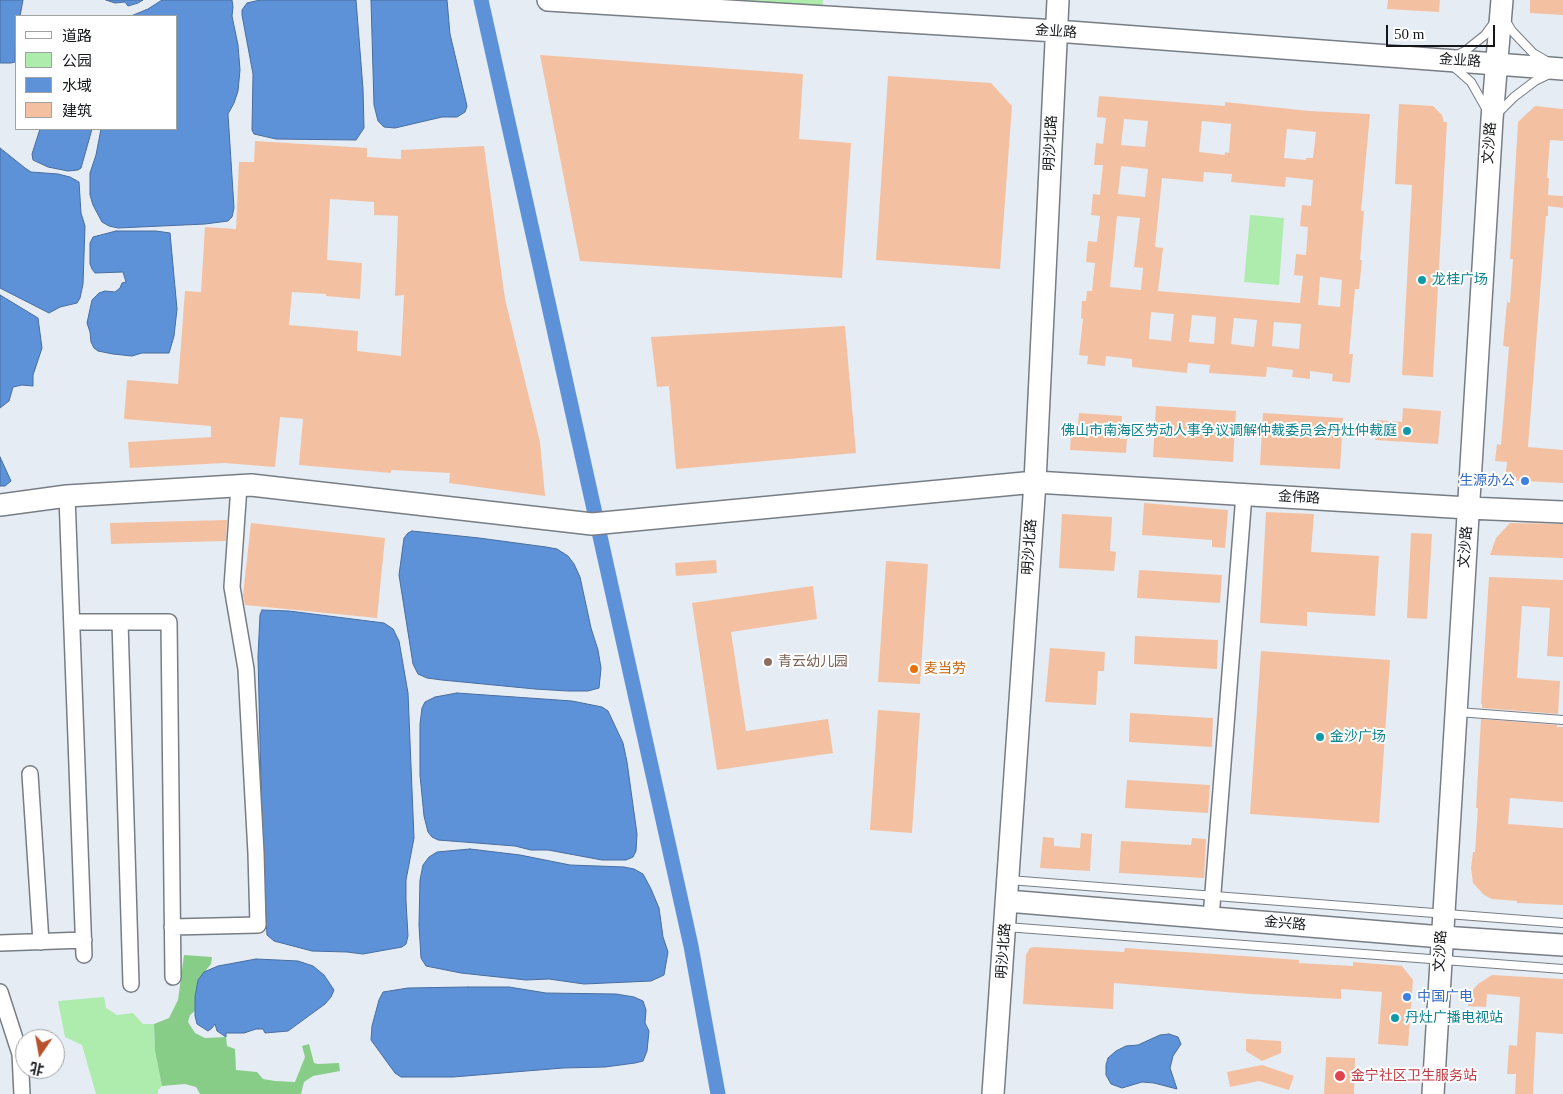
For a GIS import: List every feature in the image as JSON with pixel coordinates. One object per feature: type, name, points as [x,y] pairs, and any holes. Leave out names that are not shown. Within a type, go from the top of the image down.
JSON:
[{"type":"street","name":"金业路","points":[[548,0],[1056,31],[1561,69]]},
{"type":"street","name":"明沙北路","points":[[993,1094],[1008,901],[1035,482],[1058,0]]},
{"type":"street","name":"文沙路","points":[[1432,1094],[1492,119],[1501,6]]},
{"type":"street","name":"金伟路","points":[[0,505],[67,496],[260,486],[600,524],[1035,482],[1563,512]]},
{"type":"street","points":[[172,927],[258,925],[246,669],[232,587],[239,486]]},
{"type":"street","points":[[1211,918],[1244,494]]},
{"type":"street","points":[[0,943],[41,942],[84,948],[67,496]]},
{"type":"street","points":[[72,622],[169,622],[173,977]]},
{"type":"street","points":[[120,622],[131,984]]},
{"type":"street","points":[[30,774],[41,942]]},
{"type":"street","name":"金兴路","points":[[1008,901],[1442,938],[1563,945]]},
{"type":"street","points":[[0,992],[20,1054],[22,1094]]},
{"type":"lane","points":[[1501,6],[1485,36],[1446,60],[1470,82],[1492,119],[1514,97],[1535,81],[1561,69]]},
{"type":"lane","points":[[1501,6],[1512,31],[1533,53],[1561,69]]},
{"type":"lane","points":[[1456,712],[1563,720]]},
{"type":"lane","points":[[1009,880],[1563,923]]},
{"type":"lane","points":[[1006,927],[1563,969]]},
{"type":"green space","points":[[619,0],[823,0],[822,13]]},
{"type":"green space","points":[[1250,215],[1284,218],[1279,285],[1244,282]]},
{"type":"green space","points":[[184,955],[212,957],[211,964],[198,980],[195,1011],[190,1015],[188,1022],[195,1033],[205,1038],[226,1037],[227,1046],[235,1049],[236,1070],[257,1072],[263,1079],[295,1082],[305,1057],[302,1046],[309,1044],[314,1063],[339,1063],[340,1071],[313,1076],[304,1082],[301,1094],[200,1094],[196,1087],[185,1084],[162,1086],[155,1051],[154,1024],[169,1018],[178,1000]]},
{"type":"green space","points":[[104,997],[106,1008],[117,1015],[133,1013],[143,1024],[154,1024],[155,1051],[162,1086],[158,1090],[158,1094],[96,1094],[82,1045],[65,1037],[65,1029],[63,1029],[58,1001]]},
{"type":"water","points":[[0,0],[23,0],[20,15],[15,15],[15,62],[0,63]]},
{"type":"water","points":[[106,0],[143,0],[128,6],[125,2],[115,3]]},
{"type":"water","points":[[162,0],[232,0],[232,16],[238,45],[240,70],[238,91],[228,114],[234,208],[232,217],[228,221],[205,224],[118,228],[102,222],[93,205],[90,195],[90,173],[101,130],[178,130],[178,15],[133,15]]},
{"type":"water","points":[[260,0],[356,0],[364,128],[356,140],[276,139],[254,134],[252,130],[253,74],[242,10],[247,3]]},
{"type":"water","points":[[371,0],[447,0],[450,34],[467,106],[465,112],[457,117],[442,117],[395,128],[384,127],[378,121],[374,105]]},
{"type":"water","points":[[40,130],[92,130],[81,168],[78,170],[68,171],[48,167],[33,160],[32,154]]},
{"type":"water","points":[[0,148],[31,172],[58,174],[79,182],[81,213],[85,226],[83,284],[77,303],[60,307],[49,313],[0,288]]},
{"type":"water","points":[[116,231],[170,233],[177,309],[174,336],[169,353],[142,353],[132,356],[113,354],[98,351],[91,342],[87,323],[92,300],[99,293],[105,291],[115,292],[122,283],[126,282],[123,272],[95,273],[90,264],[90,243],[93,237]]},
{"type":"water","points":[[0,295],[38,318],[42,348],[33,375],[33,386],[22,385],[13,387],[9,401],[0,408]]},
{"type":"water","points":[[0,457],[11,481],[5,486],[0,486]]},
{"type":"water","points":[[412,531],[546,547],[557,549],[568,556],[580,577],[591,628],[598,650],[601,668],[599,688],[588,691],[535,689],[442,680],[427,678],[418,674],[413,664],[399,575],[404,538]]},
{"type":"water","points":[[262,610],[289,611],[384,623],[393,629],[399,641],[408,693],[414,838],[406,880],[408,936],[406,944],[402,947],[363,954],[312,951],[274,941],[267,935],[263,872],[258,656],[260,615]]},
{"type":"water","points":[[457,693],[572,701],[602,707],[608,711],[623,743],[627,762],[637,834],[636,851],[633,857],[626,860],[602,860],[548,850],[531,850],[515,846],[438,840],[432,837],[428,832],[424,816],[420,775],[420,724],[422,708],[425,702],[435,697]]},
{"type":"water","points":[[470,849],[520,855],[570,865],[624,867],[634,869],[643,874],[659,908],[663,937],[668,952],[664,975],[651,981],[584,984],[549,979],[526,980],[461,973],[426,966],[421,958],[419,925],[420,880],[423,865],[429,857],[437,852]]},
{"type":"water","points":[[256,959],[298,961],[313,966],[324,975],[334,990],[331,997],[325,1004],[288,1031],[265,1033],[263,1029],[256,1029],[244,1033],[226,1033],[226,1037],[217,1031],[215,1024],[208,1031],[197,1024],[195,997],[198,980],[204,972],[218,966]]},
{"type":"water","points":[[509,987],[546,993],[616,994],[634,997],[643,1001],[646,1010],[645,1023],[649,1031],[647,1051],[643,1061],[605,1067],[563,1068],[453,1077],[401,1077],[395,1073],[371,1040],[372,1026],[383,992],[408,988]]},
{"type":"water","points":[[1169,1034],[1178,1037],[1181,1044],[1173,1056],[1170,1068],[1177,1089],[1142,1082],[1122,1088],[1111,1084],[1106,1075],[1106,1065],[1108,1058],[1116,1051],[1126,1046],[1138,1045],[1160,1035]]},
{"type":"building","points":[[1388,0],[1440,0],[1439,12],[1387,9]]},
{"type":"building","points":[[1530,0],[1563,0],[1563,15],[1530,13]]},
{"type":"building","points":[[540,55],[803,74],[799,139],[851,143],[842,278],[580,261]]},
{"type":"building","points":[[888,76],[991,83],[1012,106],[1000,269],[876,260]]},
{"type":"building","points":[[1099,96],[1225,106],[1225,102],[1309,111],[1370,114],[1361,211],[1364,211],[1360,260],[1362,260],[1359,289],[1355,289],[1349,354],[1353,354],[1350,383],[1332,381],[1333,374],[1310,371],[1310,379],[1292,377],[1293,370],[1267,367],[1266,377],[1209,373],[1210,365],[1188,363],[1187,373],[1132,367],[1132,359],[1106,356],[1105,366],[1087,364],[1088,356],[1079,355],[1083,319],[1081,318],[1082,301],[1086,301],[1087,291],[1092,291],[1095,263],[1086,262],[1088,241],[1097,242],[1100,216],[1091,215],[1093,194],[1100,195],[1103,165],[1094,165],[1096,143],[1103,144],[1106,118],[1097,117]],"holes":[[[1124,119],[1148,121],[1145,147],[1121,145]],[[1202,121],[1231,124],[1229,153],[1225,152],[1225,155],[1199,152]],[[1287,129],[1316,132],[1313,158],[1306,158],[1306,160],[1284,158]],[[1121,166],[1148,169],[1145,197],[1118,194]],[[1204,172],[1232,174],[1231,182],[1285,187],[1286,177],[1313,180],[1311,206],[1302,205],[1300,226],[1308,227],[1306,255],[1296,254],[1294,275],[1303,276],[1300,303],[1158,291],[1163,248],[1155,247],[1162,178],[1203,182]],[[1117,216],[1140,218],[1134,267],[1143,268],[1141,290],[1110,287]],[[1320,277],[1342,280],[1340,307],[1318,305]],[[1151,312],[1174,314],[1171,341],[1149,339]],[[1192,315],[1216,317],[1214,344],[1189,342]],[[1234,318],[1257,320],[1254,347],[1231,344]],[[1274,322],[1301,324],[1299,349],[1272,346]]]},
{"type":"building","name":"龙桂广场","points":[[1399,104],[1433,106],[1442,115],[1444,122],[1447,122],[1433,377],[1402,375],[1412,185],[1395,184]]},
{"type":"building","points":[[1535,106],[1563,109],[1563,141],[1550,140],[1547,178],[1549,178],[1548,195],[1563,196],[1563,208],[1548,206],[1548,216],[1546,216],[1528,447],[1563,450],[1563,483],[1505,480],[1507,462],[1495,461],[1497,444],[1501,445],[1509,347],[1503,346],[1507,302],[1510,303],[1513,259],[1510,259],[1518,122]]},
{"type":"building","points":[[255,141],[367,148],[367,157],[401,159],[401,150],[484,146],[505,299],[540,442],[545,496],[449,483],[450,473],[391,470],[391,473],[299,465],[303,419],[280,417],[275,467],[224,463],[130,468],[128,442],[211,437],[211,426],[124,419],[127,380],[178,384],[185,291],[201,292],[205,227],[236,229],[239,162],[254,162]],"holes":[[[330,199],[374,202],[374,215],[398,216],[395,296],[404,295],[401,356],[357,351],[358,331],[289,325],[292,292],[360,299],[362,263],[327,260]]]},
{"type":"building","points":[[845,326],[856,453],[676,469],[669,386],[657,387],[651,337]]},
{"type":"building","points":[[1156,406],[1236,411],[1233,462],[1153,457]]},
{"type":"building","name":"佛山市南海区劳动人事争议调解仲裁委员会丹灶仲裁庭","points":[[1403,408],[1441,411],[1438,444],[1375,440],[1377,420],[1402,422]]},
{"type":"building","points":[[1079,413],[1122,416],[1120,439],[1127,439],[1126,453],[1070,450],[1071,435],[1077,436]]},
{"type":"building","points":[[1263,413],[1343,418],[1340,469],[1260,465]]},
{"type":"building","points":[[1144,503],[1228,510],[1225,548],[1212,547],[1212,540],[1142,535]]},
{"type":"building","points":[[1266,512],[1314,514],[1311,552],[1379,556],[1375,616],[1307,612],[1307,626],[1260,623]]},
{"type":"building","points":[[1062,514],[1112,517],[1110,551],[1116,552],[1114,571],[1059,568]]},
{"type":"building","points":[[227,520],[226,541],[111,544],[110,523]]},
{"type":"building","points":[[251,523],[385,538],[377,618],[245,605],[243,595]]},
{"type":"building","points":[[1510,523],[1563,524],[1563,558],[1490,555],[1496,538]]},
{"type":"building","points":[[1411,533],[1432,534],[1427,619],[1407,618]]},
{"type":"building","points":[[716,560],[717,573],[676,576],[675,563]]},
{"type":"building","points":[[886,561],[928,564],[920,684],[878,682]]},
{"type":"building","points":[[1139,570],[1222,575],[1220,603],[1137,598]]},
{"type":"building","points":[[1489,577],[1563,580],[1563,657],[1547,656],[1550,608],[1522,606],[1517,678],[1560,681],[1558,714],[1482,708]]},
{"type":"building","points":[[813,586],[817,619],[731,632],[746,731],[828,719],[833,753],[717,770],[692,603]]},
{"type":"building","points":[[1135,636],[1218,640],[1217,669],[1134,664]]},
{"type":"building","points":[[1050,648],[1105,652],[1104,671],[1098,671],[1096,705],[1045,702]]},
{"type":"building","name":"金沙广场","points":[[1261,651],[1390,660],[1379,823],[1250,814]]},
{"type":"building","points":[[878,710],[920,713],[912,833],[870,830]]},
{"type":"building","points":[[1130,713],[1213,718],[1212,747],[1129,742]]},
{"type":"building","points":[[1481,719],[1563,727],[1563,802],[1510,798],[1508,824],[1563,828],[1563,905],[1517,903],[1517,901],[1492,899],[1484,895],[1473,883],[1471,868],[1473,852],[1475,852],[1478,808],[1476,808]]},
{"type":"building","points":[[1127,780],[1210,785],[1208,813],[1125,808]]},
{"type":"building","points":[[1081,833],[1092,834],[1090,871],[1040,868],[1043,837],[1054,838],[1054,846],[1080,848]]},
{"type":"building","points":[[1192,838],[1206,839],[1204,878],[1119,873],[1121,841],[1191,845]]},
{"type":"building","points":[[1030,948],[1124,952],[1125,948],[1299,960],[1299,963],[1353,966],[1353,962],[1402,966],[1413,980],[1408,1046],[1378,1044],[1382,992],[1341,989],[1341,999],[1114,983],[1113,1009],[1023,1004],[1026,955]]},
{"type":"building","points":[[1492,975],[1563,979],[1563,1034],[1536,1032],[1533,1094],[1515,1094],[1516,1074],[1507,1074],[1509,1045],[1517,1046],[1520,997],[1487,994],[1486,1007],[1468,1006],[1471,992],[1478,984]]},
{"type":"building","points":[[1246,1039],[1281,1041],[1281,1053],[1262,1061],[1246,1051]]},
{"type":"building","name":"金宁社区卫生服务站","points":[[1326,1057],[1355,1058],[1354,1094],[1324,1094]]},
{"type":"building","points":[[1262,1065],[1294,1076],[1289,1090],[1259,1081],[1230,1087],[1227,1072]]},
{"type":"waterway","points":[[481,0],[691,946],[718,1094]]},
{"type":"place","name":"龙桂广场","points":[[1422,280]]},
{"type":"place","name":"佛山市南海区劳动人事争议调解仲裁委员会丹灶仲裁庭","points":[[1407,431]]},
{"type":"place","name":"生源办公","points":[[1525,481]]},
{"type":"place","name":"青云幼儿园","points":[[768,662]]},
{"type":"place","name":"麦当劳","points":[[914,669]]},
{"type":"place","name":"金沙广场","points":[[1320,737]]},
{"type":"place","name":"中国广电","points":[[1407,997]]},
{"type":"place","name":"丹灶广播电视站","points":[[1395,1018]]},
{"type":"place","name":"金宁社区卫生服务站","points":[[1340,1076]]}]
